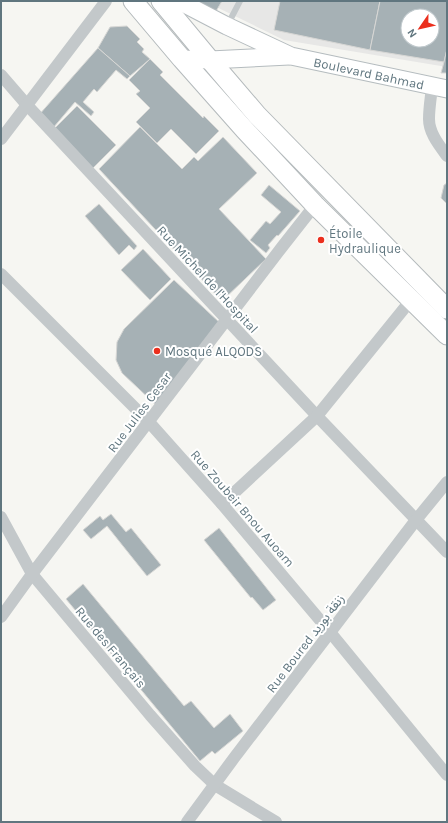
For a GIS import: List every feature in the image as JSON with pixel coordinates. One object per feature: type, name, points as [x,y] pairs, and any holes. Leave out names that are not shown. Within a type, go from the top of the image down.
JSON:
[{"type":"main road","points":[[134,1],[182,59],[244,129],[315,205],[447,335]]},
{"type":"main road","points":[[161,1],[257,115],[447,309]]},
{"type":"main road","name":"Boulevard Bahmad","points":[[180,1],[227,26],[291,56],[440,88]]},
{"type":"main road","name":"Boulevard Bahmad","points":[[182,59],[210,60],[291,56]]},
{"type":"street","points":[[1,139],[106,1]]},
{"type":"street","name":"Rue Michel de l'Hospital","points":[[1,75],[27,105],[227,320],[447,552]]},
{"type":"street","points":[[440,88],[429,120],[432,132],[447,156]]},
{"type":"street","name":"Rue Julies Cesar","points":[[1,617],[32,574],[315,205]]},
{"type":"street","name":"Rue Zoubeir Bnou Auoam","points":[[1,274],[149,422],[222,504],[330,632],[447,775]]},
{"type":"street","points":[[222,504],[317,416],[411,300]]},
{"type":"street","name":"Rue Boured زنقة بوريد","points":[[187,822],[330,632],[447,482]]},
{"type":"street","name":"Rue des Français","points":[[1,517],[32,574],[150,715],[195,766],[215,785],[276,822]]},
{"type":"lane","points":[[227,26],[240,1]]},
{"type":"shaded area","points":[[204,1],[447,1],[447,67],[284,40]]},
{"type":"building","points":[[194,1],[222,1],[215,13]]},
{"type":"building","points":[[280,1],[380,1],[370,50],[274,30]]},
{"type":"building","points":[[380,1],[447,1],[447,49],[444,62],[370,50]]},
{"type":"building","points":[[127,26],[140,39],[137,42],[144,49],[142,52],[150,59],[130,76],[98,48],[110,27]]},
{"type":"building","points":[[98,48],[130,76],[127,79],[116,70],[97,92],[94,89],[83,102],[94,112],[91,116],[75,102],[53,128],[38,116]]},
{"type":"building","points":[[447,49],[447,73],[441,73],[444,62]]},
{"type":"building","points":[[150,59],[163,72],[160,75],[203,118],[204,116],[219,131],[196,154],[171,129],[157,143],[136,122],[150,108],[136,94],[140,91],[129,80]]},
{"type":"building","points":[[77,106],[116,145],[92,169],[53,130]]},
{"type":"building","points":[[140,127],[182,169],[194,157],[198,161],[223,137],[257,173],[219,209],[266,259],[222,301],[99,169]]},
{"type":"building","points":[[447,183],[447,204],[441,198],[444,185]]},
{"type":"building","points":[[269,185],[300,211],[268,245],[270,248],[266,253],[250,240],[266,221],[270,224],[281,212],[261,195]]},
{"type":"building","points":[[99,204],[137,246],[134,250],[129,245],[119,255],[85,216]]},
{"type":"building","points":[[143,249],[171,279],[150,300],[121,270]]},
{"type":"building","name":"Mosqué ALQODS","points":[[174,280],[220,323],[156,405],[122,373],[116,360],[117,342],[124,329]]},
{"type":"building","points":[[111,514],[126,532],[131,528],[161,565],[147,576],[107,526],[91,539],[83,530],[100,516],[103,520]]},
{"type":"building","points":[[219,528],[276,600],[263,610],[252,597],[251,598],[204,540]]},
{"type":"building","points":[[83,584],[184,706],[191,701],[214,728],[230,714],[243,731],[215,754],[212,751],[200,761],[66,599]]},
{"type":"place","name":"Étoile Hydraulique","points":[[321,240]]},
{"type":"place","name":"Mosqué ALQODS","points":[[157,351]]}]
